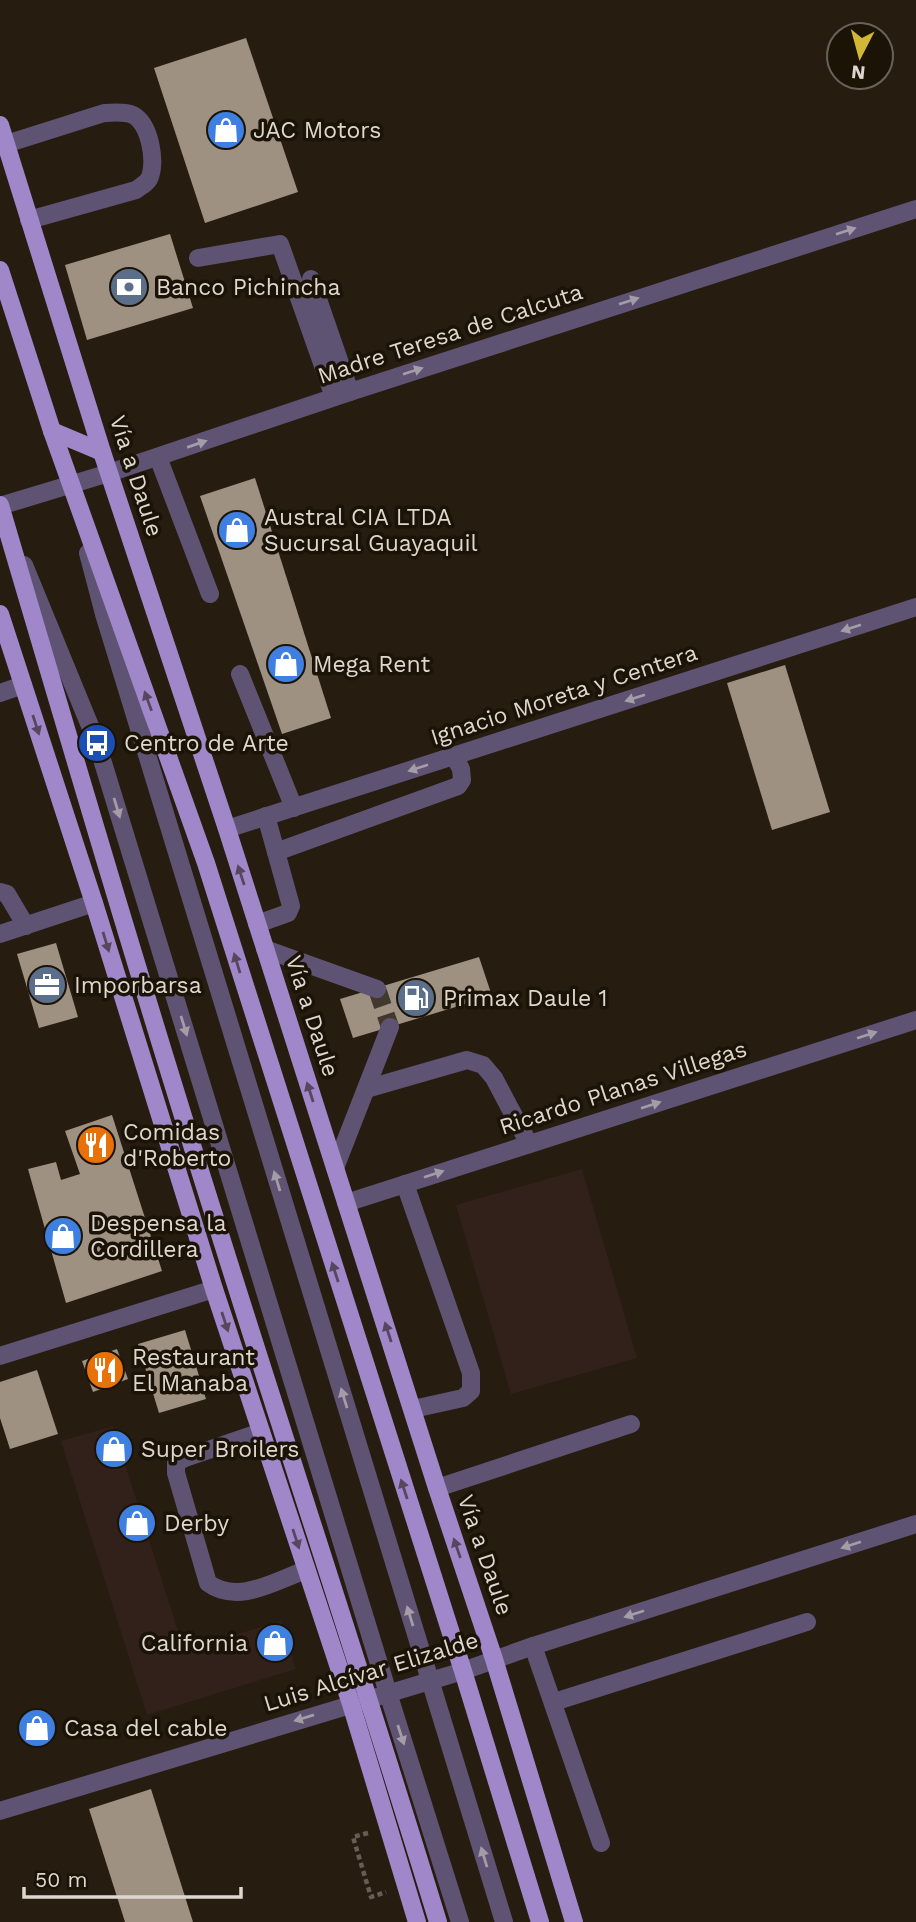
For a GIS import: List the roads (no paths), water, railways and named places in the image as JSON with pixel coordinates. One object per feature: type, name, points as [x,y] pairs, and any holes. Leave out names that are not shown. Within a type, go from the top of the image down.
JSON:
[{"type":"main road","name":"Vía a Daule","points":[[0,125],[102,452],[227,829],[494,1659],[574,1922]]},
{"type":"main road","points":[[0,270],[52,431],[206,863],[540,1922]]},
{"type":"main road","points":[[52,431],[102,452]]},
{"type":"main road","points":[[0,506],[223,1246],[370,1698],[438,1922]]},
{"type":"main road","points":[[1,617],[94,903],[214,1289],[351,1704],[417,1922]]},
{"type":"main road","points":[[145,1066],[177,1093]]},
{"type":"street","points":[[6,144],[104,113],[120,112],[133,116],[141,123],[148,140],[152,154],[148,182],[136,190],[29,220]]},
{"type":"street","name":"Madre Teresa de Calcuta","points":[[0,506],[72,485],[342,394],[916,209]]},
{"type":"street","points":[[198,258],[280,244],[342,394]]},
{"type":"street","points":[[312,279],[342,394]]},
{"type":"street","points":[[158,457],[210,594]]},
{"type":"street","points":[[72,485],[104,614],[504,1922]]},
{"type":"street","points":[[0,506],[97,743],[460,1922]]},
{"type":"street","name":"Ignacio Moreta y Centera","points":[[227,829],[916,607]]},
{"type":"street","points":[[240,674],[294,808]]},
{"type":"street","points":[[0,693],[23,685]]},
{"type":"street","points":[[276,852],[458,786],[462,780],[461,769],[454,756]]},
{"type":"street","points":[[257,924],[288,913],[291,906],[266,817]]},
{"type":"street","points":[[0,892],[7,894],[26,926]]},
{"type":"street","points":[[0,933],[94,903]]},
{"type":"street","points":[[265,949],[377,989]]},
{"type":"street","name":"Ricardo Planas Villegas","points":[[346,1203],[916,1020]]},
{"type":"street","points":[[335,1168],[390,1027]]},
{"type":"street","points":[[366,1089],[467,1060],[484,1065],[494,1078],[529,1144]]},
{"type":"street","points":[[405,1184],[471,1373],[471,1391],[463,1398],[413,1409]]},
{"type":"street","points":[[0,1356],[214,1289]]},
{"type":"street","points":[[437,1488],[631,1423]]},
{"type":"street","points":[[261,1432],[176,1463],[176,1473],[208,1583],[218,1591],[243,1593],[306,1570]]},
{"type":"street","name":"Luis Alcívar Elizalde","points":[[0,1811],[463,1671],[533,1646],[916,1524]]},
{"type":"street","points":[[554,1702],[807,1622]]},
{"type":"street","points":[[533,1646],[601,1843]]},
{"type":"tunnel","points":[[377,989],[390,1027]]},
{"type":"place","name":"JAC Motors","points":[[226,130]]},
{"type":"place","name":"Banco Pichincha","points":[[129,287]]},
{"type":"place","name":"Austral CIA LTDA Sucursal Guayaquil","points":[[237,530]]},
{"type":"place","name":"Mega Rent","points":[[286,664]]},
{"type":"place","name":"Centro de Arte","points":[[97,743]]},
{"type":"place","name":"Imporbarsa","points":[[47,985]]},
{"type":"place","name":"Primax Daule 1","points":[[416,998]]},
{"type":"place","name":"Comidas d'Roberto","points":[[96,1145]]},
{"type":"place","name":"Despensa la Cordillera","points":[[63,1236]]},
{"type":"place","name":"Restaurant El Manaba","points":[[105,1370]]},
{"type":"place","name":"Super Broilers","points":[[114,1449]]},
{"type":"place","name":"Derby","points":[[137,1523]]},
{"type":"place","name":"California","points":[[275,1643]]},
{"type":"place","name":"Casa del cable","points":[[37,1728]]}]
